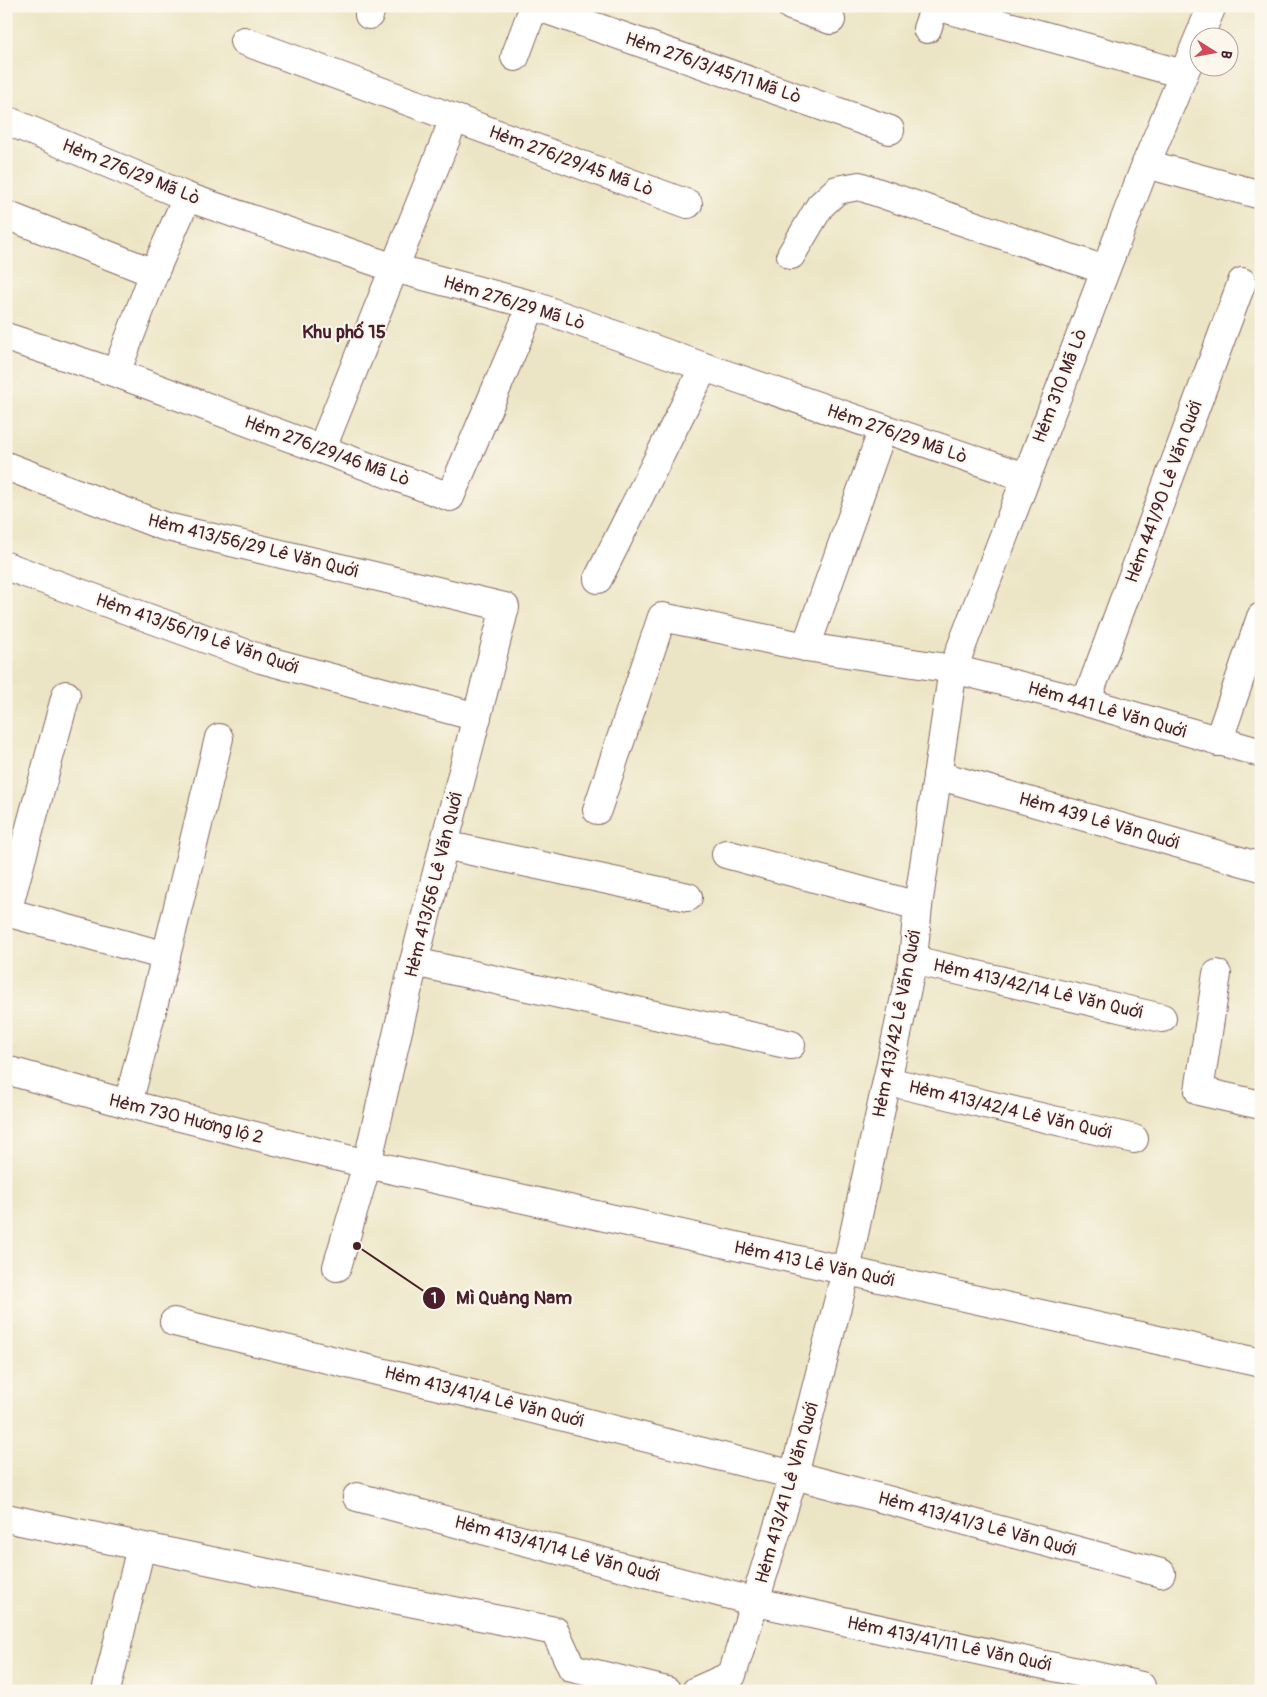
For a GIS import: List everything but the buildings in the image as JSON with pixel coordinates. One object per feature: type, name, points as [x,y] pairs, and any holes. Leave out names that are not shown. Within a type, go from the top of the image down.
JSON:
[{"type":"street","points":[[515,57],[535,6]]},
{"type":"street","name":"Hẻm 276/3/45/11 Mã Lò","points":[[535,6],[890,130]]},
{"type":"street","points":[[791,6],[831,20]]},
{"type":"street","name":"Hẻm 310 Mã Lò","points":[[937,775],[953,669],[1146,164],[1212,6]]},
{"type":"street","points":[[933,14],[1183,74]]},
{"type":"street","name":"Hẻm 276/29/45 Mã Lò","points":[[244,41],[688,204]]},
{"type":"street","points":[[322,448],[454,119]]},
{"type":"street","name":"Hẻm 276/29 Mã Lò","points":[[6,120],[187,197],[394,268],[532,305],[704,367],[1025,477]]},
{"type":"street","points":[[1146,164],[1261,195]]},
{"type":"street","points":[[791,255],[820,206],[837,190],[859,186],[1105,270]]},
{"type":"street","points":[[116,374],[154,273],[187,197]]},
{"type":"street","points":[[6,215],[154,273]]},
{"type":"street","name":"Hẻm 441/90 Lê Văn Quới","points":[[1086,702],[1242,282]]},
{"type":"street","name":"Hẻm 276/29/46 Mã Lò","points":[[6,337],[116,374],[322,448],[450,497],[532,305]]},
{"type":"street","points":[[598,579],[704,367]]},
{"type":"street","points":[[806,647],[883,429]]},
{"type":"street","name":"Hẻm 413/56/29 Lê Văn Quới","points":[[6,466],[163,526],[505,607]]},
{"type":"street","name":"Hẻm 413/56/19 Lê Văn Quới","points":[[6,566],[260,659],[477,717]]},
{"type":"street","name":"Hẻm 413/56 Lê Văn Quới","points":[[337,1267],[367,1164],[414,962],[505,607]]},
{"type":"street","name":"Hẻm 441 Lê Văn Quới","points":[[597,810],[662,617],[806,647],[953,669],[1086,702],[1261,753]]},
{"type":"street","points":[[1218,742],[1261,617]]},
{"type":"street","points":[[66,695],[7,912],[166,956]]},
{"type":"street","points":[[128,1104],[166,956],[218,738]]},
{"type":"street","name":"Hẻm 439 Lê Văn Quới","points":[[937,775],[1261,867]]},
{"type":"street","name":"Hẻm 413/42 Lê Văn Quới","points":[[846,1271],[913,960],[918,906],[937,775]]},
{"type":"street","points":[[444,845],[688,897]]},
{"type":"street","points":[[726,854],[918,906]]},
{"type":"street","name":"Hẻm 413/42/14 Lê Văn Quới","points":[[913,960],[1162,1018]]},
{"type":"street","points":[[414,962],[791,1045]]},
{"type":"street","points":[[1217,974],[1199,1090],[1261,1105]]},
{"type":"street","name":"Hẻm 730 Hương lộ 2","points":[[6,1070],[128,1104],[367,1164]]},
{"type":"street","name":"Hẻm 413/42/4 Lê Văn Quới","points":[[886,1081],[1134,1139]]},
{"type":"street","name":"Hẻm 413 Lê Văn Quới","points":[[367,1164],[1261,1363]]},
{"type":"street","name":"Hẻm 413/41 Lê Văn Quới","points":[[696,1691],[732,1675],[794,1475],[846,1271]]},
{"type":"street","name":"Hẻm 413/41/4 Lê Văn Quới","points":[[174,1322],[501,1401],[794,1475]]},
{"type":"street","name":"Hẻm 413/41/3 Lê Văn Quới","points":[[794,1475],[1161,1574]]},
{"type":"street","name":"Hẻm 413/41/14 Lê Văn Quới","points":[[357,1497],[756,1602]]},
{"type":"street","points":[[6,1518],[359,1592],[555,1630],[572,1668],[667,1691]]},
{"type":"street","points":[[106,1691],[141,1547]]},
{"type":"street","name":"Hẻm 413/41/11 Lê Văn Quới","points":[[756,1602],[1142,1686]]},
{"type":"place","name":"Mì Quảng Nam","points":[[357,1246]]},
{"type":"district","name":"Khu phố 15","points":[[344,332]]}]
